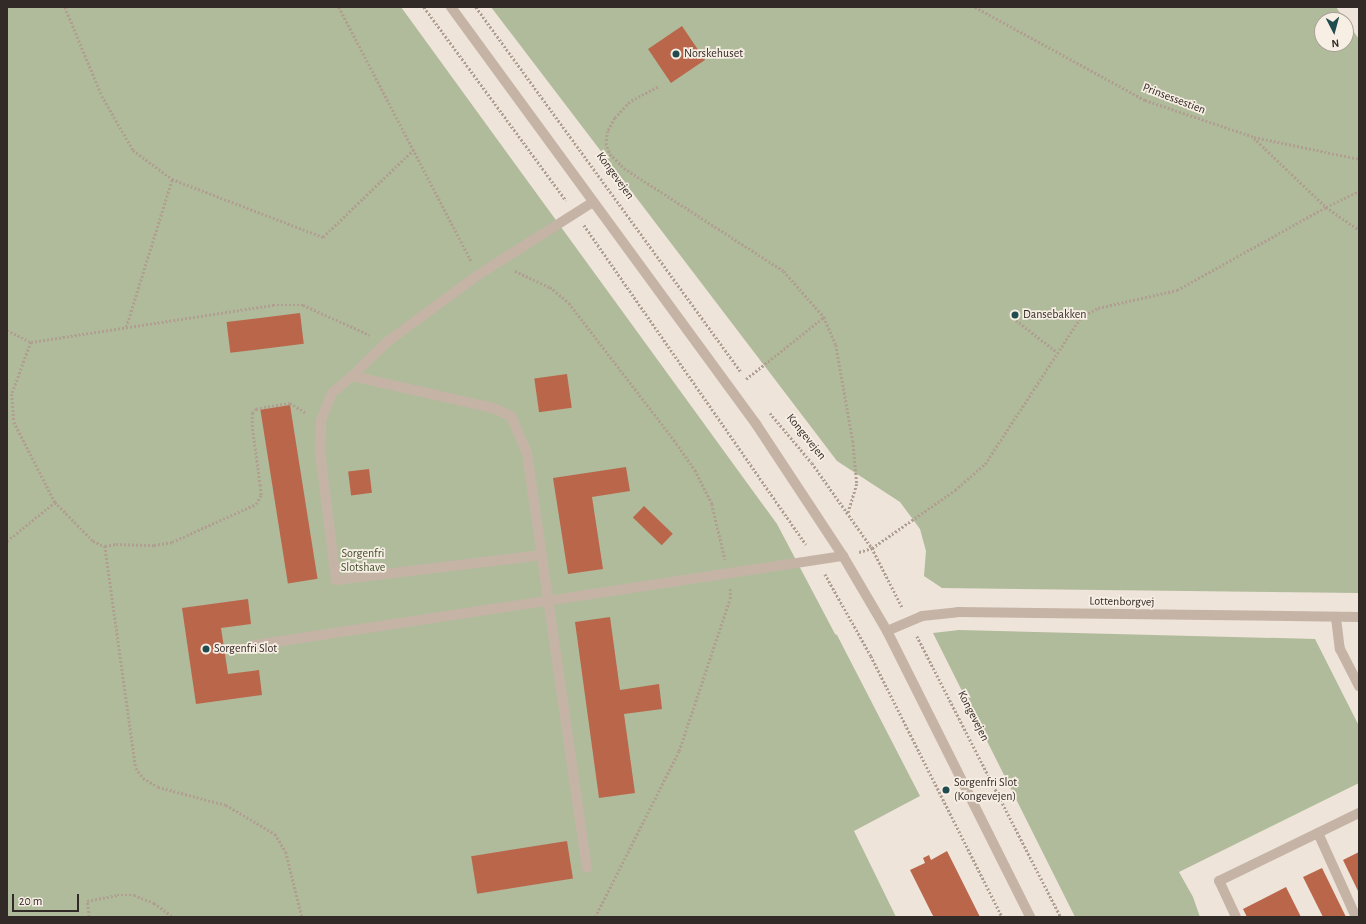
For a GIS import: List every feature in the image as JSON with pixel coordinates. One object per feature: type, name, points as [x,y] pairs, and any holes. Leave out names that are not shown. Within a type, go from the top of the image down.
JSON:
[{"type":"street","points":[[451,7],[756,424],[843,556],[887,631],[1030,917]]},
{"type":"street","points":[[542,555],[336,580],[320,452],[321,420],[332,393],[387,342],[478,275],[593,202]]},
{"type":"street","points":[[352,376],[493,408],[511,416],[527,453],[587,868]]},
{"type":"street","points":[[255,645],[843,556]]},
{"type":"street","name":"Lottenborgvej","points":[[887,631],[922,616],[958,612],[1336,618],[1359,617]]},
{"type":"street","points":[[1336,618],[1340,648],[1359,686]]},
{"type":"street","points":[[1236,917],[1218,881],[1359,813]]},
{"type":"street","points":[[1318,833],[1356,917]]},
{"type":"path","points":[[65,7],[102,96],[133,150],[172,179],[323,237],[413,150]]},
{"type":"path","points":[[340,7],[478,275]]},
{"type":"path","points":[[424,7],[576,213],[817,560],[871,656],[1002,917]]},
{"type":"path","name":"Kongevejen","points":[[476,7],[750,385]]},
{"type":"path","name":"Prinsessestien","points":[[975,7],[1145,100],[1254,137],[1359,159]]},
{"type":"path","points":[[658,86],[630,102],[615,118],[608,130],[606,143],[610,154],[624,168],[784,271],[824,317],[836,345],[853,440],[858,484],[848,513]]},
{"type":"path","points":[[1254,137],[1326,207],[1359,230]]},
{"type":"path","points":[[126,327],[172,179]]},
{"type":"path","points":[[843,556],[872,548],[955,490],[985,464],[1057,352],[1082,317],[1098,308],[1177,290],[1326,207],[1359,191]]},
{"type":"path","points":[[7,330],[31,342],[273,305],[303,305],[387,342]]},
{"type":"path","points":[[746,379],[824,317]]},
{"type":"path","points":[[1016,320],[1057,352]]},
{"type":"path","points":[[31,342],[12,394],[14,422],[55,502],[93,542],[104,546],[116,544],[154,545],[172,542],[256,504],[261,495],[251,420],[252,413],[256,409],[290,403],[321,420]]},
{"type":"path","name":"Kongevejen","points":[[770,412],[812,463],[872,548],[1061,917]]},
{"type":"path","points":[[7,541],[55,502]]},
{"type":"path","points":[[104,546],[136,768],[142,778],[158,788],[226,805],[275,834],[286,852],[302,917]]},
{"type":"path","points":[[89,917],[87,901],[117,895],[134,895],[154,903],[173,917]]},
{"type":"green space","name":"Sorgenfri Slotshave","points":[[7,7],[401,7],[777,524],[835,634],[837,635],[920,796],[854,831],[896,917],[7,917]]},
{"type":"green space","points":[[491,7],[1336,7],[1339,12],[1314,12],[1314,52],[1354,52],[1354,32],[1359,39],[1359,593],[942,588],[924,576],[926,551],[920,529],[900,502],[837,461]]},
{"type":"green space","points":[[959,630],[1315,639],[1359,726],[1359,783],[1179,872],[1193,897],[1200,917],[1075,917],[933,633]]},
{"type":"building","name":"Norskehuset","points":[[682,26],[705,60],[671,83],[648,49]]},
{"type":"building","points":[[300,313],[304,344],[230,353],[227,322]]},
{"type":"building","points":[[567,374],[572,408],[539,412],[534,379]]},
{"type":"building","points":[[290,405],[318,579],[288,584],[260,410]]},
{"type":"building","points":[[626,467],[630,491],[592,497],[603,569],[568,574],[553,478]]},
{"type":"building","points":[[369,469],[372,493],[351,495],[348,472]]},
{"type":"building","points":[[644,506],[673,534],[662,545],[633,518]]},
{"type":"building","name":"Sorgenfri Slot","points":[[248,599],[251,624],[221,628],[228,674],[259,670],[262,695],[196,704],[182,608]]},
{"type":"building","points":[[610,617],[620,690],[659,684],[662,709],[624,714],[635,793],[599,798],[575,622]]},
{"type":"building","points":[[567,841],[573,879],[477,894],[471,856]]},
{"type":"building","points":[[947,851],[980,917],[934,917],[910,870],[925,863],[923,858],[929,855],[931,860]]},
{"type":"building","points":[[1359,852],[1359,893],[1343,860]]},
{"type":"building","points":[[1322,868],[1346,917],[1323,917],[1303,877]]},
{"type":"building","points":[[1286,887],[1301,917],[1247,917],[1243,909]]},
{"type":"place","name":"Norskehuset","points":[[676,54]]},
{"type":"place","name":"Dansebakken","points":[[1015,315]]},
{"type":"place","name":"Sorgenfri Slot","points":[[206,649]]},
{"type":"place","name":"Sorgenfri Slot (Kongevejen)","points":[[946,790]]}]
